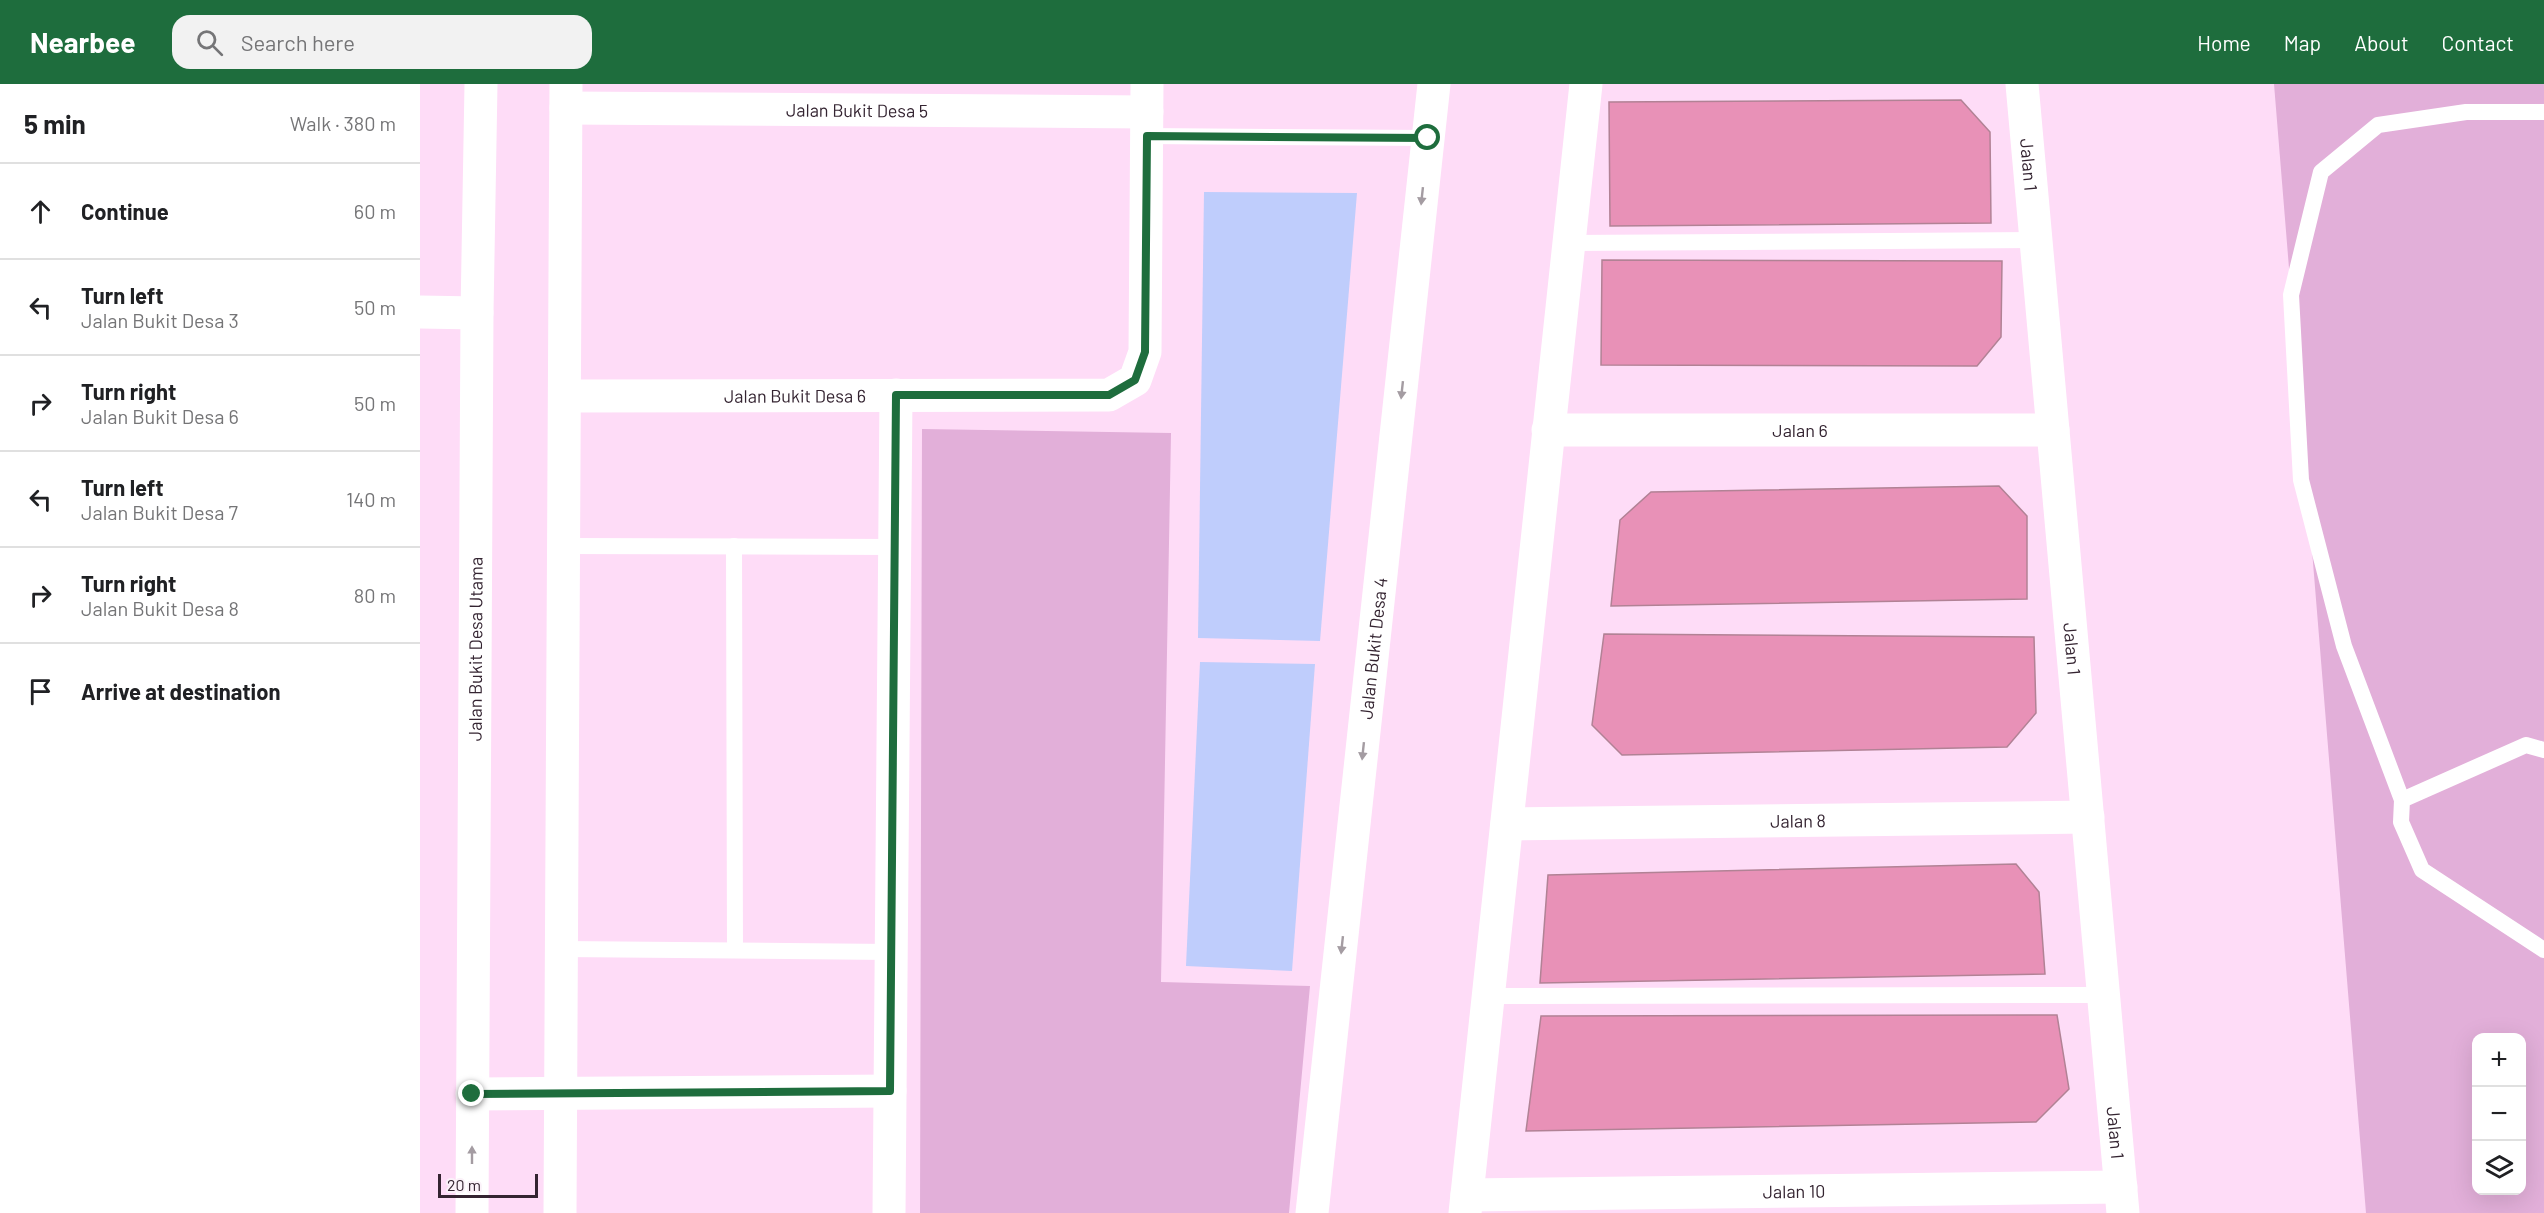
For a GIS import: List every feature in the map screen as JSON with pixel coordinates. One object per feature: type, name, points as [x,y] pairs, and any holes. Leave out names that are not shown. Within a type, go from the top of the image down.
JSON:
[{"type":"street","name":"Jalan Bukit Desa Utama","points":[[472,1213],[477,313],[482,84]]},
{"type":"street","name":"Jalan Bukit Desa 4","points":[[1312,1213],[1434,84]]},
{"type":"street","points":[[1466,1204],[1486,996],[1507,824],[1586,84]]},
{"type":"street","name":"Jalan 1","points":[[2022,84],[2122,1200]]},
{"type":"street","points":[[560,1213],[566,96]]},
{"type":"street","name":"Jalan Bukit Desa 5","points":[[566,96],[877,97],[1147,111]]},
{"type":"street","name":"Jalan Bukit Desa 6","points":[[565,396],[1109,395],[1135,380],[1145,352],[1147,111]]},
{"type":"street","points":[[420,312],[477,313]]},
{"type":"street","points":[[889,1213],[896,395]]},
{"type":"street","name":"Jalan 6","points":[[1548,430],[2053,430]]},
{"type":"street","name":"Jalan 8","points":[[1507,824],[2088,817]]},
{"type":"street","points":[[472,1094],[890,1091]]},
{"type":"street","name":"Jalan 10","points":[[1466,1204],[2122,1200]]},
{"type":"lane","points":[[1147,111],[1428,138]]},
{"type":"lane","points":[[2544,112],[2466,112],[2378,125],[2321,172],[2291,295],[2301,480],[2344,646],[2402,800],[2401,822],[2422,870],[2544,950]]},
{"type":"lane","points":[[1568,243],[2035,240]]},
{"type":"lane","points":[[564,546],[894,547]]},
{"type":"lane","points":[[734,546],[735,950]]},
{"type":"lane","points":[[2402,800],[2526,745],[2544,750]]},
{"type":"lane","points":[[562,949],[891,952]]},
{"type":"lane","points":[[1486,996],[2104,995]]},
{"type":"shaded area","points":[[2274,84],[2544,84],[2544,1213],[2366,1213]]},
{"type":"shaded area","points":[[922,429],[1171,433],[1161,982],[1310,986],[1289,1213],[920,1213]]},
{"type":"water","points":[[1204,192],[1357,193],[1320,641],[1198,638]]},
{"type":"water","points":[[1200,662],[1315,664],[1292,971],[1186,966]]},
{"type":"building","points":[[1961,100],[1990,132],[1991,223],[1610,226],[1609,102]]},
{"type":"building","points":[[1602,260],[2002,261],[2001,337],[1977,366],[1601,365]]},
{"type":"building","points":[[1999,486],[2027,516],[2027,599],[1611,606],[1620,520],[1651,492]]},
{"type":"building","points":[[1604,634],[2034,637],[2036,713],[2007,747],[1622,755],[1592,725]]},
{"type":"building","points":[[2016,864],[2039,892],[2045,974],[1540,983],[1548,875]]},
{"type":"building","points":[[2057,1015],[2069,1089],[2036,1122],[1526,1131],[1541,1016]]},
{"type":"route","points":[[472,1094],[890,1091],[896,395],[1109,395],[1135,380],[1145,352],[1147,136],[1428,138]]}]
